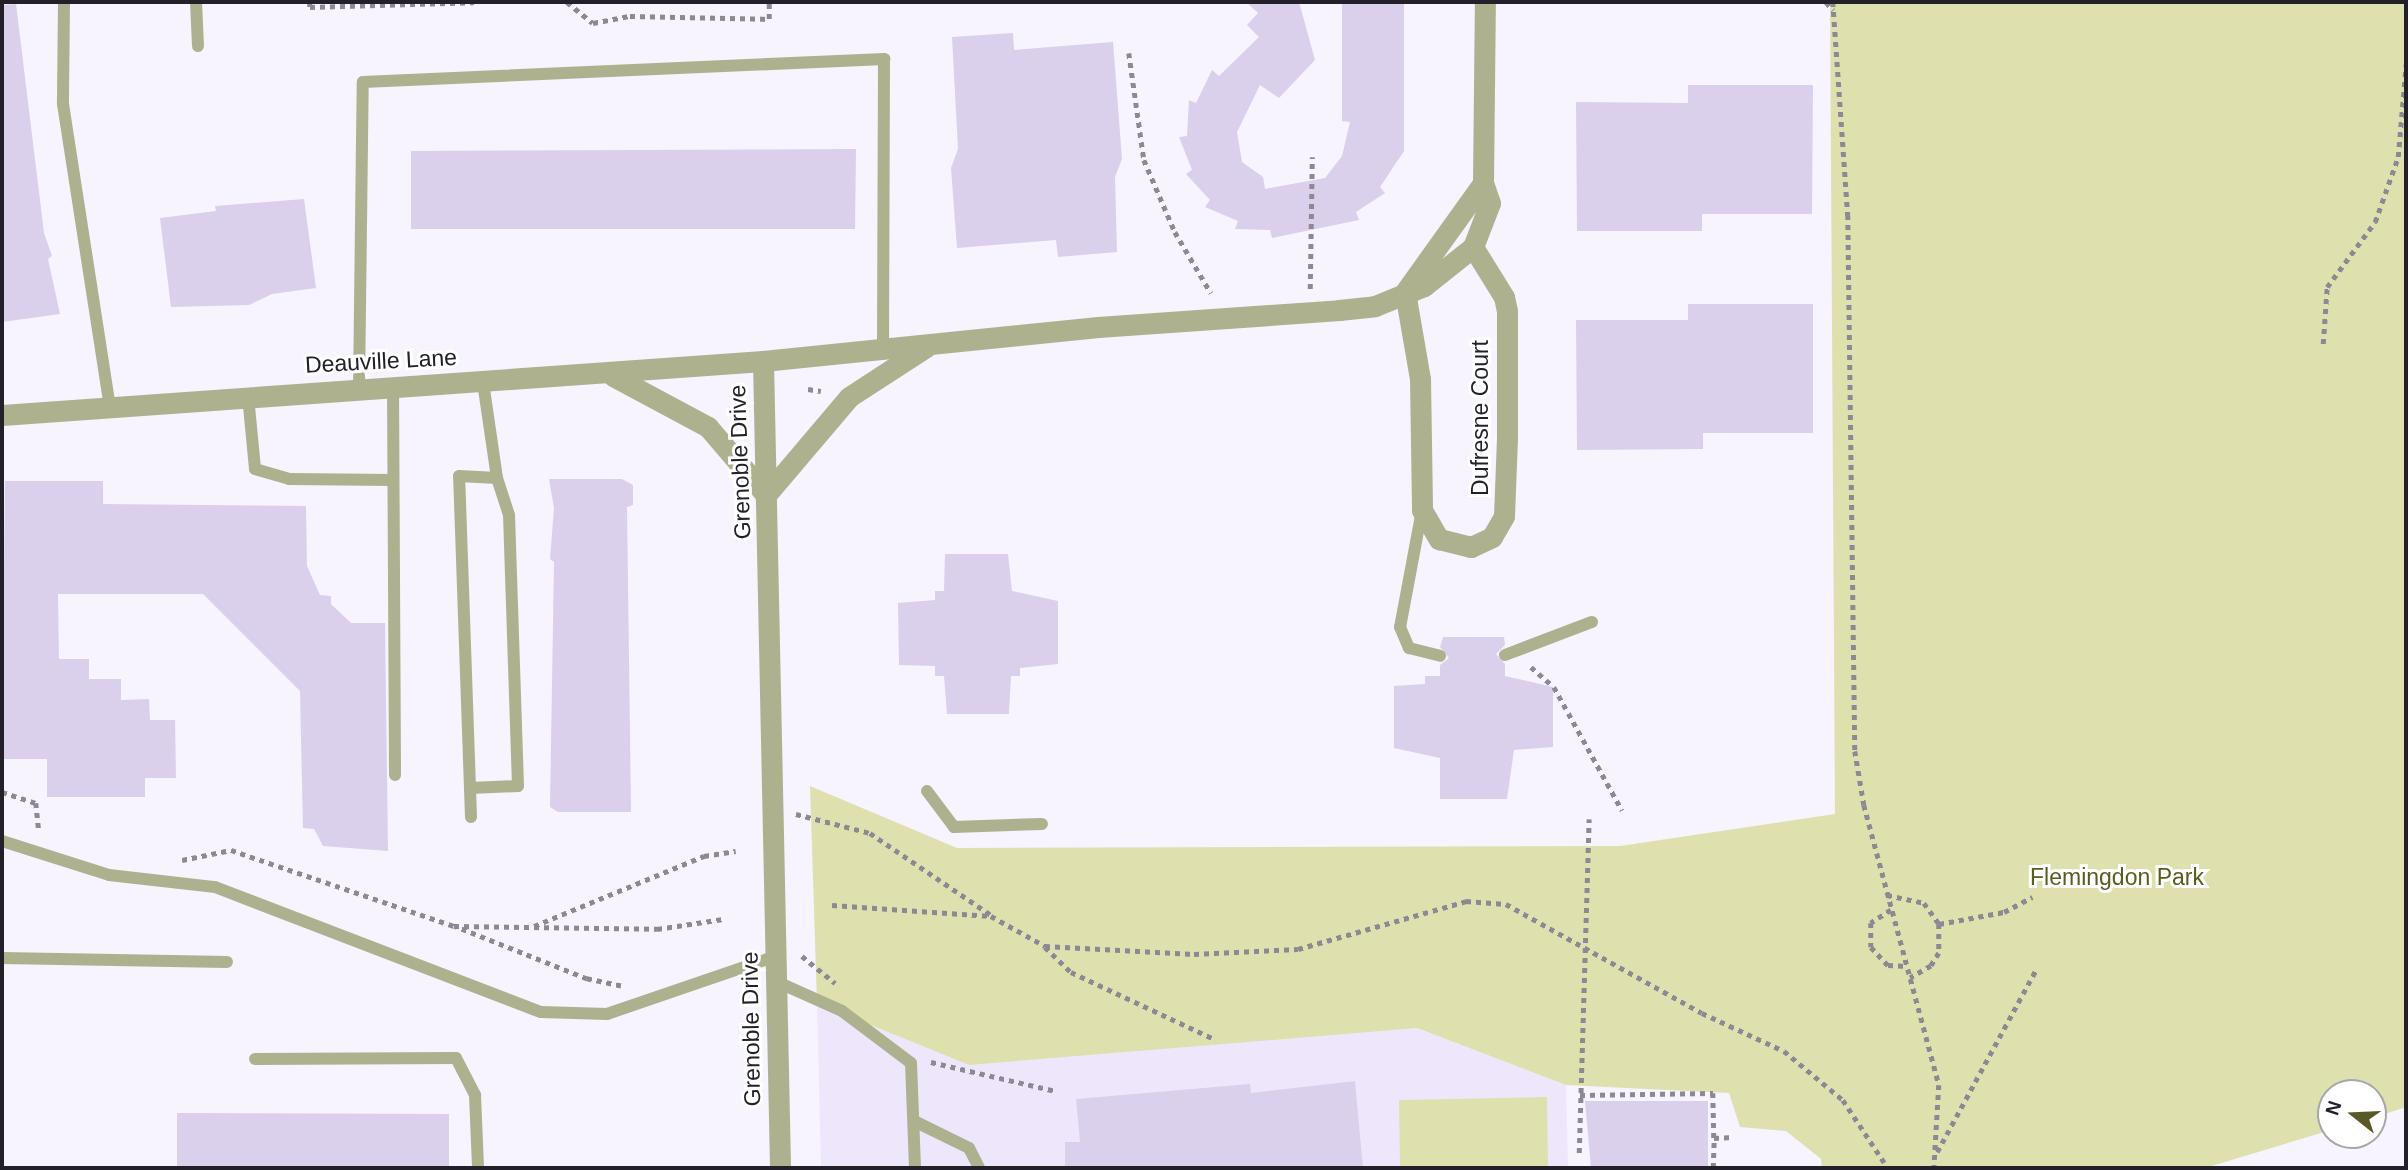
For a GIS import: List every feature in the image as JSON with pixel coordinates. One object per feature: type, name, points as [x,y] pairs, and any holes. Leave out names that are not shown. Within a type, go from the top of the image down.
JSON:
[{"type":"street","name":"Grenoble Drive","points":[[780,1168],[763,361],[1375,306],[1440,277],[1473,247],[1490,203],[1483,183],[1485,2]]},
{"type":"street","points":[[1422,510],[1420,379],[1405,292],[1483,183]]},
{"type":"street","name":"Dufresne Court","points":[[1422,510],[1439,539],[1461,547],[1492,537],[1504,516],[1507,311],[1504,297],[1473,247]]},
{"type":"street","points":[[611,375],[708,427],[766,495],[849,397],[926,347]]},
{"type":"street","name":"Deauville Lane","points":[[2,415],[359,388],[611,375],[763,361]]},
{"type":"lane","points":[[64,2],[63,104],[110,407]]},
{"type":"lane","points":[[196,2],[198,46]]},
{"type":"lane","points":[[359,388],[363,82],[884,59],[883,352]]},
{"type":"lane","points":[[470,788],[518,786],[509,515],[497,478],[483,382]]},
{"type":"lane","points":[[393,386],[395,775]]},
{"type":"lane","points":[[248,396],[255,469],[289,479],[393,480]]},
{"type":"lane","points":[[471,817],[459,476],[497,478]]},
{"type":"lane","points":[[1422,510],[1400,628],[1409,648],[1440,656]]},
{"type":"lane","points":[[1512,654],[1592,622]]},
{"type":"lane","points":[[927,791],[954,827],[1042,824]]},
{"type":"lane","points":[[2,841],[109,875],[215,887],[541,1012],[607,1014],[776,945]]},
{"type":"lane","points":[[2,958],[227,962]]},
{"type":"lane","points":[[775,981],[842,1011],[911,1063],[915,1168]]},
{"type":"lane","points":[[255,1059],[456,1058],[475,1095],[478,1168]]},
{"type":"lane","points":[[914,1121],[969,1148],[979,1168]]},
{"type":"path","points":[[310,2],[310,7],[474,2]]},
{"type":"path","points":[[567,2],[593,23],[630,16],[769,19],[769,2]]},
{"type":"path","points":[[1826,2],[1834,11]]},
{"type":"path","points":[[1833,2],[1848,215],[1855,751],[1887,895],[1940,1085],[1934,1168]]},
{"type":"path","points":[[1129,52],[1144,160],[1175,232],[1226,318]]},
{"type":"path","points":[[2323,344],[2327,287],[2375,222],[2398,157],[2406,63]]},
{"type":"path","points":[[1312,157],[1312,312]]},
{"type":"path","points":[[819,380],[821,391]]},
{"type":"path","points":[[1512,654],[1554,687],[1622,810]]},
{"type":"path","points":[[774,808],[870,833],[991,916],[1045,946],[1071,972],[1216,1040]]},
{"type":"path","points":[[1579,1153],[1582,943],[1589,820]]},
{"type":"path","points":[[530,928],[646,877],[704,856],[736,851]]},
{"type":"path","points":[[1887,895],[1924,903],[1939,924],[1939,953],[1931,966],[1910,978]]},
{"type":"path","points":[[1939,924],[2004,912],[2032,897]]},
{"type":"path","points":[[1045,946],[1194,954],[1298,949],[1466,901],[1506,904],[1582,943],[1702,1013],[1784,1051],[1843,1100],[1888,1168]]},
{"type":"path","points":[[832,905],[991,916]]},
{"type":"path","points":[[1891,910],[1871,923],[1871,947],[1888,965],[1907,967]]},
{"type":"path","points":[[630,988],[587,979],[454,926],[657,929],[723,919]]},
{"type":"path","points":[[776,945],[844,990]]},
{"type":"path","points":[[1935,1156],[2036,970]]},
{"type":"path","points":[[924,1056],[934,1065],[1056,1091]]},
{"type":"path","points":[[1580,1095],[1713,1093],[1713,1168]]},
{"type":"path","points":[[1714,1138],[1733,1137]]},
{"type":"shaded area","points":[[817,1003],[1216,1040],[1417,1028],[1566,1085],[1568,1168],[821,1168]]},
{"type":"green space","name":"Flemingdon Park","points":[[1830,2],[2406,2],[2406,1107],[2387,1113],[2387,1079],[2317,1079],[2317,1134],[2205,1168],[1822,1168],[1821,1159],[1786,1131],[1740,1127],[1729,1093],[1566,1085],[1417,1028],[969,1065],[817,1003],[810,786],[957,848],[1620,846],[1835,814]]},
{"type":"green space","points":[[1547,1097],[1548,1168],[1400,1168],[1399,1100]]},
{"type":"building","points":[[1246,2],[1299,2],[1315,60],[1279,98],[1260,85],[1237,132],[1242,162],[1263,177],[1265,189],[1325,178],[1342,156],[1350,122],[1342,121],[1342,2],[1404,2],[1404,151],[1380,187],[1385,193],[1356,212],[1359,220],[1272,238],[1270,230],[1235,229],[1238,221],[1205,207],[1210,200],[1186,174],[1192,170],[1179,137],[1187,136],[1189,100],[1196,103],[1212,70],[1219,76],[1259,37],[1247,25],[1258,13]]},
{"type":"building","points":[[16,4],[44,233],[52,256],[48,259],[60,314],[2,322],[2,5]]},
{"type":"building","points":[[1013,33],[1014,50],[1113,42],[1122,159],[1115,177],[1117,252],[1058,257],[1056,240],[957,248],[951,168],[958,149],[952,37]]},
{"type":"building","points":[[1688,85],[1813,85],[1812,214],[1702,214],[1702,231],[1577,231],[1576,102],[1688,103]]},
{"type":"building","points":[[856,149],[855,229],[411,229],[411,151]]},
{"type":"building","points":[[304,199],[316,288],[272,294],[249,305],[171,307],[160,218],[216,211],[215,206]]},
{"type":"building","points":[[1688,304],[1813,304],[1813,433],[1703,433],[1703,449],[1577,450],[1576,320],[1688,320]]},
{"type":"building","points":[[549,479],[622,479],[633,485],[633,505],[627,507],[631,812],[558,812],[550,807],[554,562],[550,559],[554,508]]},
{"type":"building","points":[[5,481],[103,481],[103,504],[306,506],[307,566],[320,595],[331,596],[331,604],[351,623],[385,623],[388,851],[323,846],[314,829],[303,828],[300,691],[203,594],[58,594],[59,659],[89,659],[89,679],[121,679],[121,700],[149,699],[150,720],[175,720],[176,778],[145,778],[145,797],[47,797],[47,759],[2,759]]},
{"type":"building","points":[[945,554],[1008,554],[1012,591],[1058,601],[1058,664],[1020,668],[1020,676],[1011,676],[1009,714],[947,714],[944,676],[935,676],[935,666],[899,665],[898,603],[935,600],[935,591],[944,591]]},
{"type":"building","points":[[1443,637],[1504,637],[1505,645],[1496,654],[1505,664],[1505,676],[1553,687],[1553,747],[1514,750],[1507,799],[1440,799],[1440,758],[1394,748],[1394,686],[1425,684],[1425,676],[1440,676],[1440,665],[1449,658],[1440,647]]},
{"type":"building","points":[[1355,1081],[1363,1168],[1065,1168],[1065,1142],[1080,1142],[1076,1099],[1250,1084],[1251,1093]]},
{"type":"building","points":[[1585,1101],[1708,1101],[1708,1168],[1591,1168]]},
{"type":"building","points":[[177,1113],[449,1114],[449,1168],[177,1168]]}]
